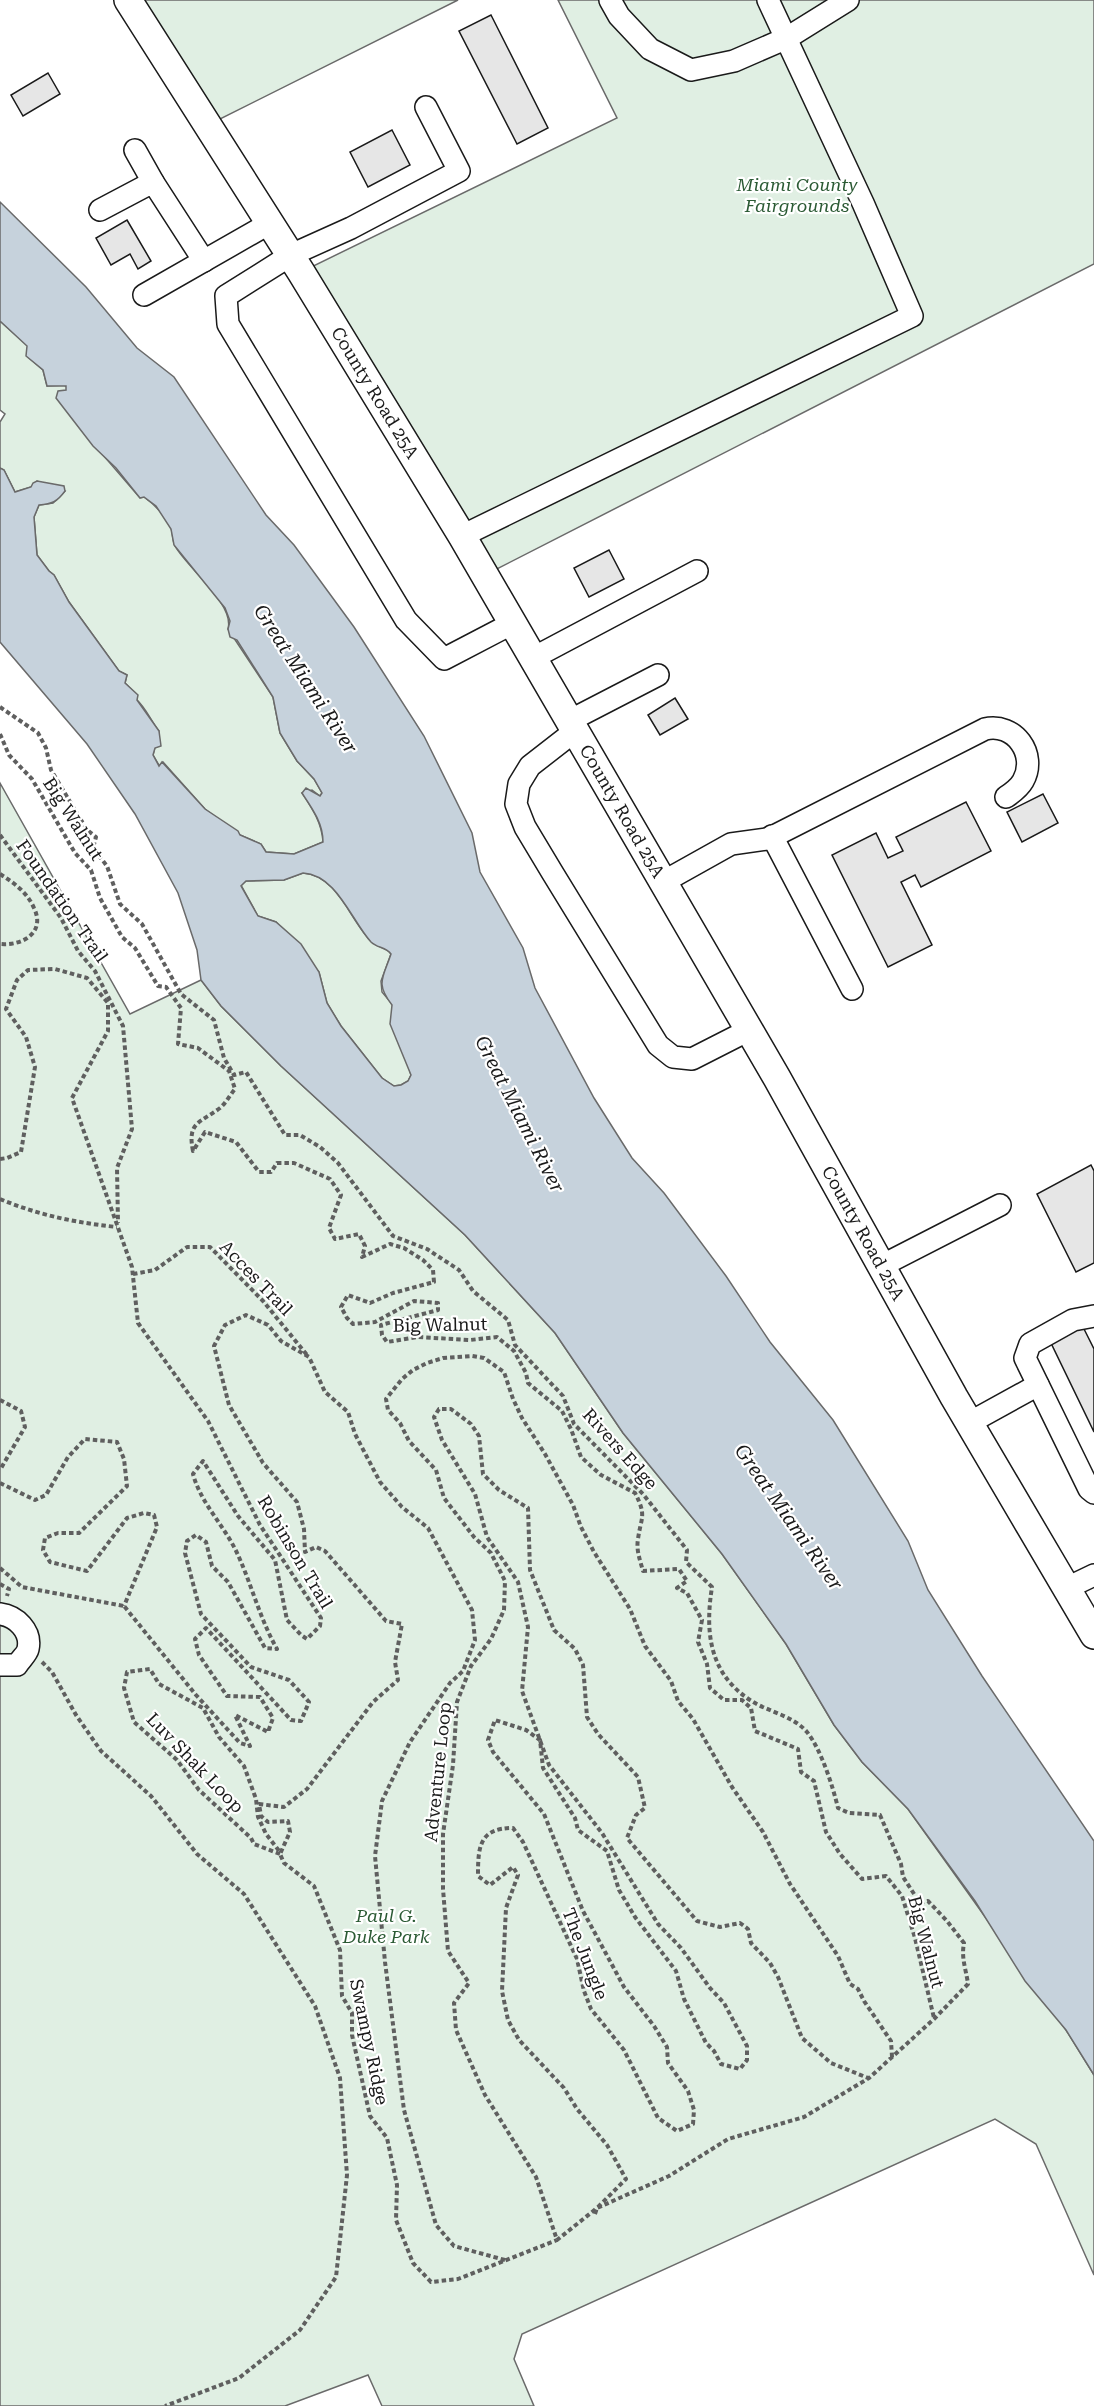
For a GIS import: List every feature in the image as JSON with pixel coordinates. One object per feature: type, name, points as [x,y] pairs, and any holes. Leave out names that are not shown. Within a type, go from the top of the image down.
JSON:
[{"type":"main road","name":"County Road 25A","points":[[128,0],[291,255],[462,536],[749,1030],[969,1423],[1094,1635]]},
{"type":"street","points":[[610,0],[619,16],[650,48],[691,70],[734,61],[788,38],[848,0]]},
{"type":"street","points":[[462,536],[912,316],[864,203],[788,38],[768,0]]},
{"type":"street","points":[[426,107],[459,171],[351,228],[291,255],[226,296],[228,324],[406,620],[444,659],[513,623]]},
{"type":"street","points":[[135,150],[204,261]]},
{"type":"street","points":[[100,210],[153,182]]},
{"type":"street","points":[[144,295],[270,223]]},
{"type":"street","points":[[533,658],[697,571]]},
{"type":"street","points":[[658,675],[572,726],[530,766],[519,784],[516,804],[525,827],[658,1045],[674,1057],[692,1059],[749,1030]]},
{"type":"street","points":[[663,882],[731,844],[772,837],[985,729],[996,726],[1012,733],[1024,746],[1028,761],[1024,779],[1006,797]]},
{"type":"street","points":[[772,837],[852,988]]},
{"type":"street","points":[[881,1266],[1000,1205]]},
{"type":"street","points":[[1094,1316],[1073,1320],[1030,1344],[1025,1358],[1089,1489],[1094,1493]]},
{"type":"street","points":[[969,1423],[1038,1385]]},
{"type":"street","points":[[1068,1588],[1094,1575]]},
{"type":"street","points":[[0,1614],[22,1624],[27,1635],[28,1650],[17,1665],[0,1665]]},
{"type":"path","name":"Rivers Edge","points":[[0,707],[38,733],[46,748],[51,770],[87,830],[96,837],[93,848],[107,866],[120,904],[142,924],[181,994],[214,1020],[224,1058],[234,1075],[246,1072],[285,1135],[300,1135],[320,1147],[338,1163],[393,1236],[427,1249],[459,1270],[473,1291],[508,1320],[515,1345],[563,1396],[574,1424],[643,1494],[687,1550],[686,1562],[712,1587],[709,1610],[711,1650],[726,1677],[748,1699],[785,1715],[807,1732],[831,1779],[838,1808],[849,1813],[880,1815],[901,1864],[903,1877],[920,1902],[928,1901],[964,1943],[962,1961],[967,1971],[968,1983],[934,2019]]},
{"type":"path","name":"Big Walnut","points":[[0,734],[9,755],[32,779],[75,852],[91,870],[100,898],[122,937],[135,948],[158,986],[166,987],[181,1008],[178,1044],[198,1048],[229,1071],[235,1089],[221,1107],[196,1123],[190,1137],[193,1151],[205,1132],[236,1142],[259,1172],[271,1172],[277,1163],[294,1163],[330,1179],[341,1195],[329,1228],[335,1239],[359,1234],[364,1246],[362,1257],[390,1244],[404,1248],[423,1260],[433,1270],[434,1282],[393,1293],[370,1303],[348,1295],[341,1307],[353,1324],[375,1322],[414,1301],[438,1303],[438,1310],[381,1325],[382,1335],[387,1342],[417,1337],[470,1340],[497,1337],[514,1351],[526,1373],[528,1383],[562,1411],[581,1457],[601,1475],[635,1493],[644,1519],[638,1538],[638,1555],[643,1571],[679,1569],[687,1581],[677,1588],[687,1593],[702,1620],[698,1642],[707,1664],[710,1688],[724,1700],[742,1700],[751,1708],[755,1731],[798,1749],[801,1772],[814,1781],[826,1832],[840,1854],[862,1879],[886,1876],[902,1896],[915,1938],[934,2019]]},
{"type":"path","name":"Foundation Trail","points":[[0,835],[61,918],[78,951],[95,971],[123,1026],[132,1129],[117,1168],[118,1227]]},
{"type":"path","points":[[0,874],[18,885],[35,909],[36,925],[30,938],[13,945],[0,944]]},
{"type":"path","name":"Robinson Trail","points":[[0,1158],[7,1158],[21,1152],[35,1067],[26,1037],[6,1009],[16,980],[28,970],[55,969],[87,978],[108,1003],[108,1031],[72,1098],[133,1274],[138,1323],[208,1421],[260,1525],[321,1618],[320,1626],[307,1639],[287,1620],[275,1560],[238,1516],[203,1461],[193,1474],[197,1489],[237,1553],[263,1624],[277,1649],[265,1648],[228,1582],[212,1566],[206,1542],[196,1535],[187,1541],[185,1553],[201,1614],[251,1666],[289,1680],[309,1702],[302,1721],[291,1720],[206,1628],[195,1638],[199,1655],[227,1696],[260,1697],[273,1718],[268,1732],[235,1715],[250,1746],[240,1743],[196,1695],[124,1606]]},
{"type":"path","points":[[0,1199],[27,1210],[88,1224],[118,1227]]},
{"type":"path","name":"Acces Trail","points":[[133,1274],[155,1270],[188,1247],[210,1247],[263,1301],[309,1358]]},
{"type":"path","points":[[280,1853],[290,1832],[288,1821],[268,1822],[261,1816],[259,1804],[284,1807],[307,1789],[373,1702],[398,1680],[395,1662],[402,1624],[386,1621],[326,1551],[316,1547],[305,1552],[304,1529],[297,1502],[263,1463],[229,1405],[214,1346],[225,1325],[246,1315],[268,1325],[281,1341],[309,1358]]},
{"type":"path","name":"Adventure Loop","points":[[557,2240],[536,2177],[485,2095],[456,2030],[454,2003],[469,1983],[448,1951],[443,1888],[443,1834],[453,1765],[458,1702],[471,1666],[491,1639],[504,1610],[505,1581],[491,1553],[474,1537],[444,1498],[436,1470],[409,1441],[400,1423],[388,1410],[386,1399],[402,1379],[413,1370],[443,1358],[472,1356],[484,1358],[504,1372],[522,1419],[545,1454],[573,1505],[594,1552],[630,1609],[645,1646],[671,1681],[678,1701],[693,1719],[724,1769],[732,1787],[763,1832],[790,1884],[838,1956],[850,1984],[858,1989],[891,2041],[892,2057]]},
{"type":"path","name":"Swampy Ridge","points":[[309,1358],[325,1392],[348,1412],[356,1434],[380,1482],[402,1507],[428,1528],[472,1610],[475,1640],[463,1671],[450,1683],[405,1752],[382,1801],[375,1856],[385,1962],[404,2110],[436,2225],[454,2246],[505,2260]]},
{"type":"path","points":[[0,1400],[21,1412],[25,1427],[0,1470]]},
{"type":"path","points":[[540,1740],[543,1768],[575,1818],[578,1830],[607,1851],[619,1890],[635,1917],[676,1971],[684,1999],[706,2043],[721,2064],[740,2069],[747,2060],[747,2046],[724,2003],[681,1948],[658,1924],[602,1833],[549,1765],[540,1740],[522,1691],[528,1627],[518,1582],[487,1537],[475,1494],[442,1440],[434,1417],[439,1409],[451,1409],[471,1424],[479,1436],[483,1474],[499,1490],[528,1508],[530,1570],[554,1630],[575,1649],[583,1665],[587,1717],[598,1734],[638,1778],[645,1808],[636,1815],[627,1838],[697,1921],[720,1927],[740,1923],[748,1929],[751,1943],[770,1963],[778,1977],[802,2038],[831,2062],[869,2078]]},
{"type":"path","points":[[0,1483],[35,1500],[46,1495],[68,1457],[85,1439],[117,1442],[124,1459],[127,1486],[79,1533],[58,1533],[45,1538],[43,1550],[50,1562],[87,1570],[127,1518],[144,1513],[154,1515],[157,1527],[124,1606],[22,1587],[0,1568]]},
{"type":"path","points":[[28,1650],[52,1672],[76,1715],[101,1751],[152,1796],[198,1854],[244,1894],[315,2006],[340,2078],[347,2175],[336,2277],[300,2330],[239,2378],[165,2406]]},
{"type":"path","name":"Luv Shak Loop","points":[[150,1669],[159,1684],[203,1708],[219,1737],[244,1766],[256,1799],[258,1817],[266,1834],[280,1853],[254,1844],[199,1790],[177,1760],[134,1722],[124,1688],[128,1672],[150,1669]]},
{"type":"path","name":"The Jungle","points":[[540,1740],[526,1730],[495,1719],[488,1740],[493,1752],[544,1814],[583,1911],[624,1987],[667,2047],[668,2063],[688,2091],[694,2110],[693,2124],[676,2132],[658,2118],[624,2050],[591,2009],[577,1959],[523,1842],[513,1828],[499,1828],[485,1837],[478,1850],[478,1876],[490,1885],[513,1867],[518,1875],[506,1908],[502,1991],[508,2020],[519,2040],[564,2088],[577,2109],[607,2145],[626,2179],[597,2208],[595,2214]]},
{"type":"path","name":"Swampy Ridge","points":[[280,1853],[284,1863],[314,1887],[340,1950],[342,1996],[352,2013],[352,2035],[370,2116],[387,2138],[398,2185],[396,2220],[413,2263],[431,2282],[458,2279],[557,2240]]},
{"type":"path","points":[[557,2240],[597,2208],[669,2176],[728,2139],[804,2117],[869,2078],[934,2019]]},
{"type":"green space","points":[[128,0],[458,0],[208,125]]},
{"type":"green space","name":"Miami County Fairgrounds","points":[[558,0],[1094,0],[1094,264],[485,575],[301,272],[617,118]]},
{"type":"green space","points":[[0,321],[28,346],[27,356],[43,370],[47,386],[64,385],[67,387],[78,426],[140,498],[144,497],[163,515],[171,528],[175,546],[209,586],[224,609],[228,619],[228,629],[273,697],[280,733],[297,761],[314,779],[322,793],[320,796],[312,790],[302,793],[319,822],[323,842],[294,854],[266,852],[261,844],[240,835],[205,809],[163,762],[160,767],[153,755],[159,731],[137,700],[137,695],[125,683],[127,675],[119,671],[69,602],[54,575],[37,555],[34,517],[39,505],[53,503],[65,491],[37,481],[31,487],[15,492],[4,470],[0,468],[0,422],[5,414],[0,410]]},
{"type":"green space","name":"Paul G. Duke Park","points":[[0,783],[130,1014],[201,980],[221,1006],[281,1066],[465,1235],[555,1333],[623,1433],[722,1554],[786,1644],[834,1725],[862,1762],[908,1809],[1066,2030],[1094,2075],[1094,2275],[1036,2144],[995,2119],[522,2334],[514,2359],[534,2406],[382,2406],[368,2375],[285,2406],[0,2406]]},
{"type":"green space","points":[[303,873],[326,882],[343,901],[364,934],[391,954],[381,981],[382,992],[392,1004],[411,1075],[408,1081],[401,1085],[394,1086],[382,1078],[341,1026],[327,1003],[319,972],[276,922],[258,916],[241,885],[246,881],[284,880]]},
{"type":"water","name":"Great Miami River","points":[[0,202],[86,287],[137,348],[174,377],[266,515],[294,545],[354,627],[424,736],[472,833],[480,872],[523,948],[535,988],[594,1098],[632,1158],[664,1193],[726,1276],[770,1342],[833,1420],[908,1541],[928,1590],[982,1676],[1094,1841],[1094,2075],[1066,2030],[1025,1981],[975,1901],[908,1809],[862,1762],[834,1725],[786,1644],[722,1554],[623,1433],[555,1333],[465,1235],[281,1066],[221,1006],[201,980],[197,950],[178,893],[135,814],[87,744],[0,642],[0,468],[4,470],[15,492],[31,487],[37,481],[64,486],[65,491],[57,500],[39,505],[34,517],[37,555],[54,575],[69,602],[119,671],[127,675],[125,683],[138,695],[137,700],[159,731],[161,746],[155,748],[153,755],[159,766],[162,762],[205,809],[238,831],[240,835],[261,844],[266,852],[294,854],[323,842],[319,822],[302,793],[306,788],[320,796],[322,793],[314,779],[297,761],[280,733],[273,697],[237,640],[230,637],[228,629],[230,621],[225,608],[174,545],[171,529],[156,506],[144,497],[140,498],[116,468],[93,446],[56,398],[58,391],[66,390],[66,386],[47,386],[43,370],[26,356],[27,346],[0,321]],"holes":[[[303,873],[315,876],[334,890],[371,942],[391,954],[383,975],[382,986],[392,1005],[390,1024],[411,1075],[408,1081],[401,1085],[394,1086],[382,1078],[341,1026],[327,1003],[319,972],[301,944],[276,922],[258,916],[241,886],[246,881],[284,880]]]},
{"type":"building","points":[[491,15],[548,128],[517,144],[459,31]]},
{"type":"building","points":[[48,73],[60,94],[23,116],[11,95]]},
{"type":"building","points":[[392,130],[410,165],[368,187],[350,152]]},
{"type":"building","points":[[127,220],[151,261],[138,269],[130,254],[111,265],[96,238]]},
{"type":"building","points":[[609,550],[624,579],[589,597],[574,568]]},
{"type":"building","points":[[675,698],[688,719],[660,735],[648,715]]},
{"type":"building","points":[[1043,794],[1058,823],[1022,842],[1007,812]]},
{"type":"building","points":[[966,802],[991,851],[921,887],[915,875],[901,882],[932,945],[888,967],[832,855],[876,833],[888,858],[903,851],[896,837]]},
{"type":"building","points":[[1091,1165],[1094,1171],[1094,1263],[1076,1272],[1037,1194]]},
{"type":"building","points":[[1082,1325],[1094,1349],[1094,1432],[1050,1341]]}]
